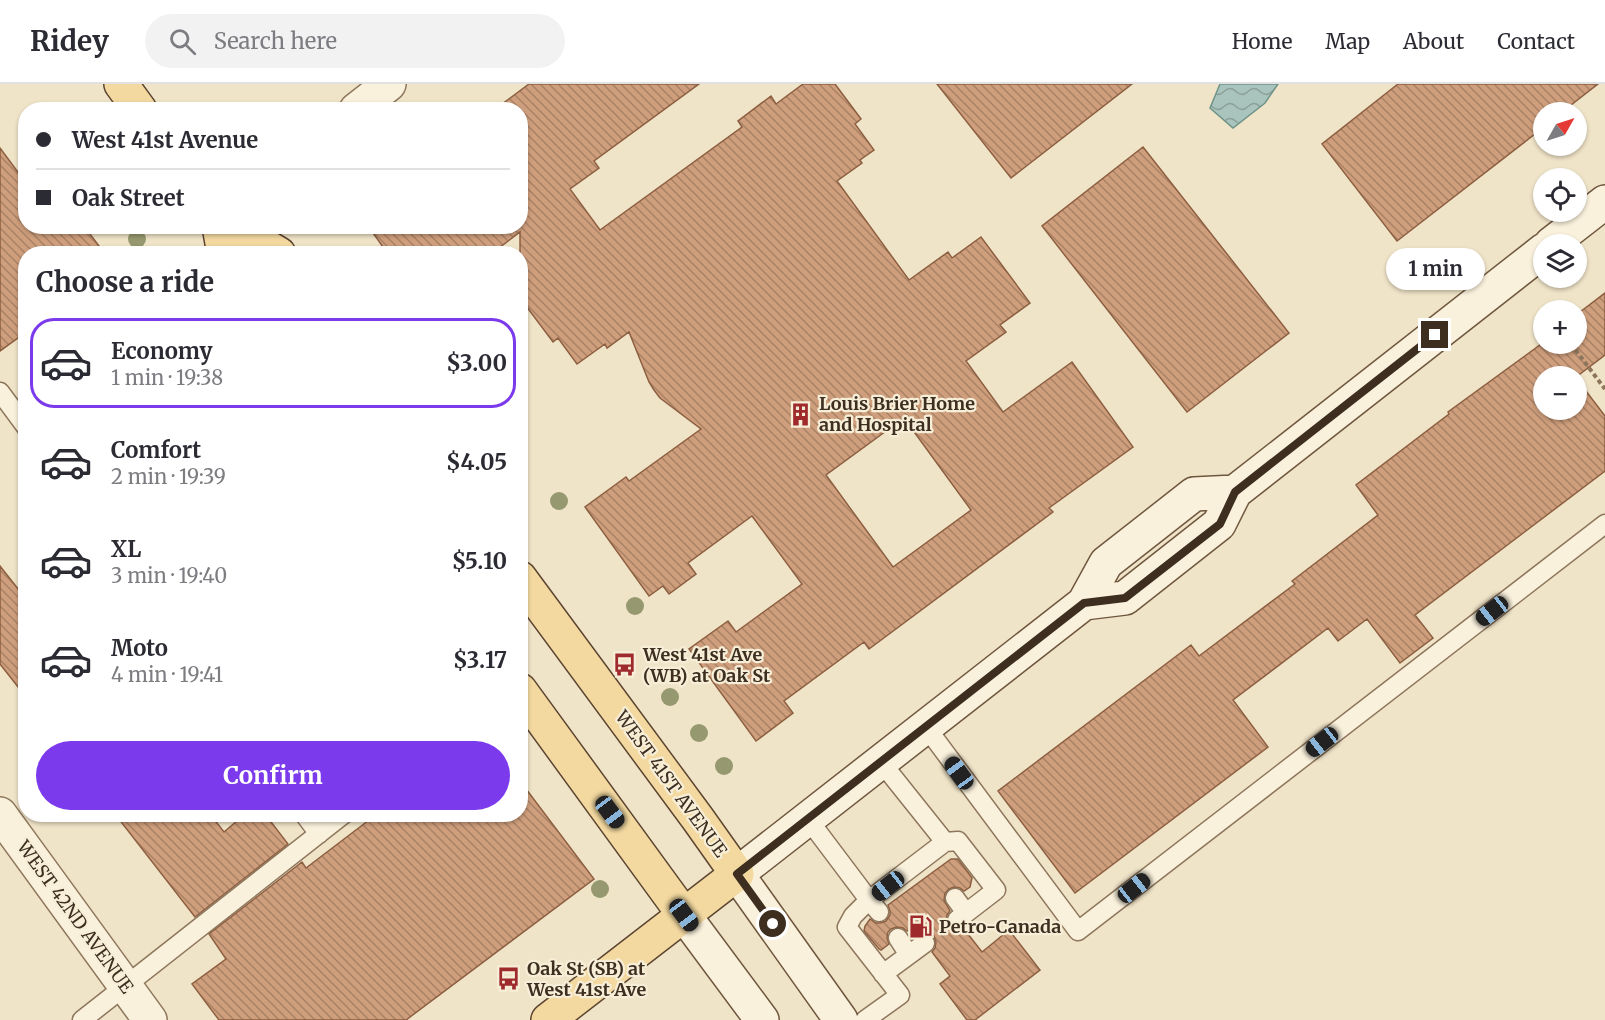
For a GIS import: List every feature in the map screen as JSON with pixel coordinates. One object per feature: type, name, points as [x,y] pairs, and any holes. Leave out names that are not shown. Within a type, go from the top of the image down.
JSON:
[{"type":"main road","points":[[121,84],[134,102]]},
{"type":"main road","points":[[366,102],[389,84]]},
{"type":"main road","points":[[1564,234],[1605,202]]},
{"type":"main road","points":[[246,234],[266,246]]},
{"type":"main road","points":[[548,1020],[1084,603],[1106,563],[1194,494],[1235,492],[1533,259]]},
{"type":"main road","name":"WEST 41ST AVENUE","points":[[528,589],[698,819],[841,1020]]},
{"type":"main road","points":[[528,701],[762,1020]]},
{"type":"main road","name":"WEST 42ND AVENUE","points":[[0,814],[150,1020]]},
{"type":"lane","points":[[0,392],[18,416]]},
{"type":"lane","points":[[926,727],[1078,931],[1605,524]]},
{"type":"lane","points":[[881,762],[945,842]]},
{"type":"lane","points":[[808,819],[874,906]]},
{"type":"lane","points":[[310,822],[319,834]]},
{"type":"lane","points":[[82,1020],[334,822]]},
{"type":"lane","points":[[865,1020],[900,995],[847,927],[853,916],[874,906],[929,864],[945,842],[958,841],[996,890],[962,917],[955,898]]},
{"type":"lane","points":[[898,938],[909,955]]},
{"type":"lane","points":[[883,974],[925,943]]},
{"type":"path","points":[[1579,354],[1605,389]]},
{"type":"water","points":[[1220,84],[1278,84],[1265,103],[1233,128],[1210,108]]},
{"type":"building","name":"Louis Brier Home and Hospital","points":[[529,84],[699,84],[594,161],[599,168],[570,189],[600,230],[742,127],[738,121],[771,96],[776,104],[803,84],[835,84],[861,119],[855,124],[874,150],[860,160],[862,163],[837,181],[909,280],[948,252],[952,258],[981,237],[1030,303],[1000,325],[1006,332],[966,361],[1003,412],[1072,362],[1133,447],[1049,508],[1053,512],[869,649],[864,642],[784,701],[793,713],[756,741],[689,649],[728,621],[736,632],[802,584],[752,516],[688,563],[696,574],[669,594],[663,586],[649,596],[585,507],[626,477],[629,481],[701,429],[660,398],[654,390],[629,332],[607,348],[605,344],[577,364],[558,338],[553,342],[528,309],[528,246],[520,246],[520,234],[528,234],[528,102],[505,102]],"holes":[[[904,418],[971,510],[893,567],[826,475]]]},
{"type":"building","points":[[937,84],[1132,84],[1011,178]]},
{"type":"building","points":[[1398,84],[1598,84],[1575,102],[1533,102],[1533,136],[1397,241],[1322,144]]},
{"type":"building","points":[[1143,147],[1289,333],[1187,412],[1042,226]]},
{"type":"building","points":[[0,148],[18,172],[18,234],[90,234],[99,246],[18,246],[18,338],[0,351]]},
{"type":"building","name":"Louis Brier Home and Hospital","points":[[374,234],[517,234],[502,246],[382,246]]},
{"type":"building","points":[[1605,293],[1605,355],[1587,369],[1587,366],[1533,366],[1533,420],[1587,420],[1587,392],[1605,416],[1605,471],[1415,615],[1433,638],[1400,663],[1367,619],[1338,641],[1328,628],[1233,700],[1268,747],[1075,893],[998,791],[1191,645],[1199,656],[1295,584],[1292,581],[1378,515],[1356,485],[1449,414],[1448,412],[1533,350],[1533,354],[1587,354],[1587,307]]},
{"type":"building","points":[[0,566],[18,589],[18,687],[0,664]]},
{"type":"building","points":[[528,792],[594,879],[406,1020],[219,1020],[192,984],[226,959],[209,934],[302,862],[306,868],[366,822],[528,822]]},
{"type":"building","points":[[121,822],[216,822],[224,832],[236,822],[271,822],[288,844],[195,917]]},
{"type":"building","points":[[951,859],[958,859],[972,878],[970,887],[964,891],[954,887],[945,893],[944,900],[950,911],[946,921],[948,927],[953,931],[964,929],[982,952],[1009,930],[1040,970],[975,1020],[967,1020],[940,984],[950,976],[932,952],[936,942],[934,936],[924,932],[918,934],[912,927],[907,931],[897,927],[888,932],[889,944],[881,950],[864,931],[870,919],[876,923],[886,921],[890,915],[888,905]]},
{"type":"place","name":"Louis Brier Home and Hospital","points":[[801,414]]},
{"type":"place","name":"West 41st Ave (WB) at Oak St","points":[[625,665]]},
{"type":"place","name":"Petro-Canada","points":[[921,927]]},
{"type":"place","name":"Oak St (SB) at West 41st Ave","points":[[509,979]]},
{"type":"route","points":[[773,924],[737,874],[1084,603],[1125,598],[1220,524],[1235,492],[1435,335]]}]
